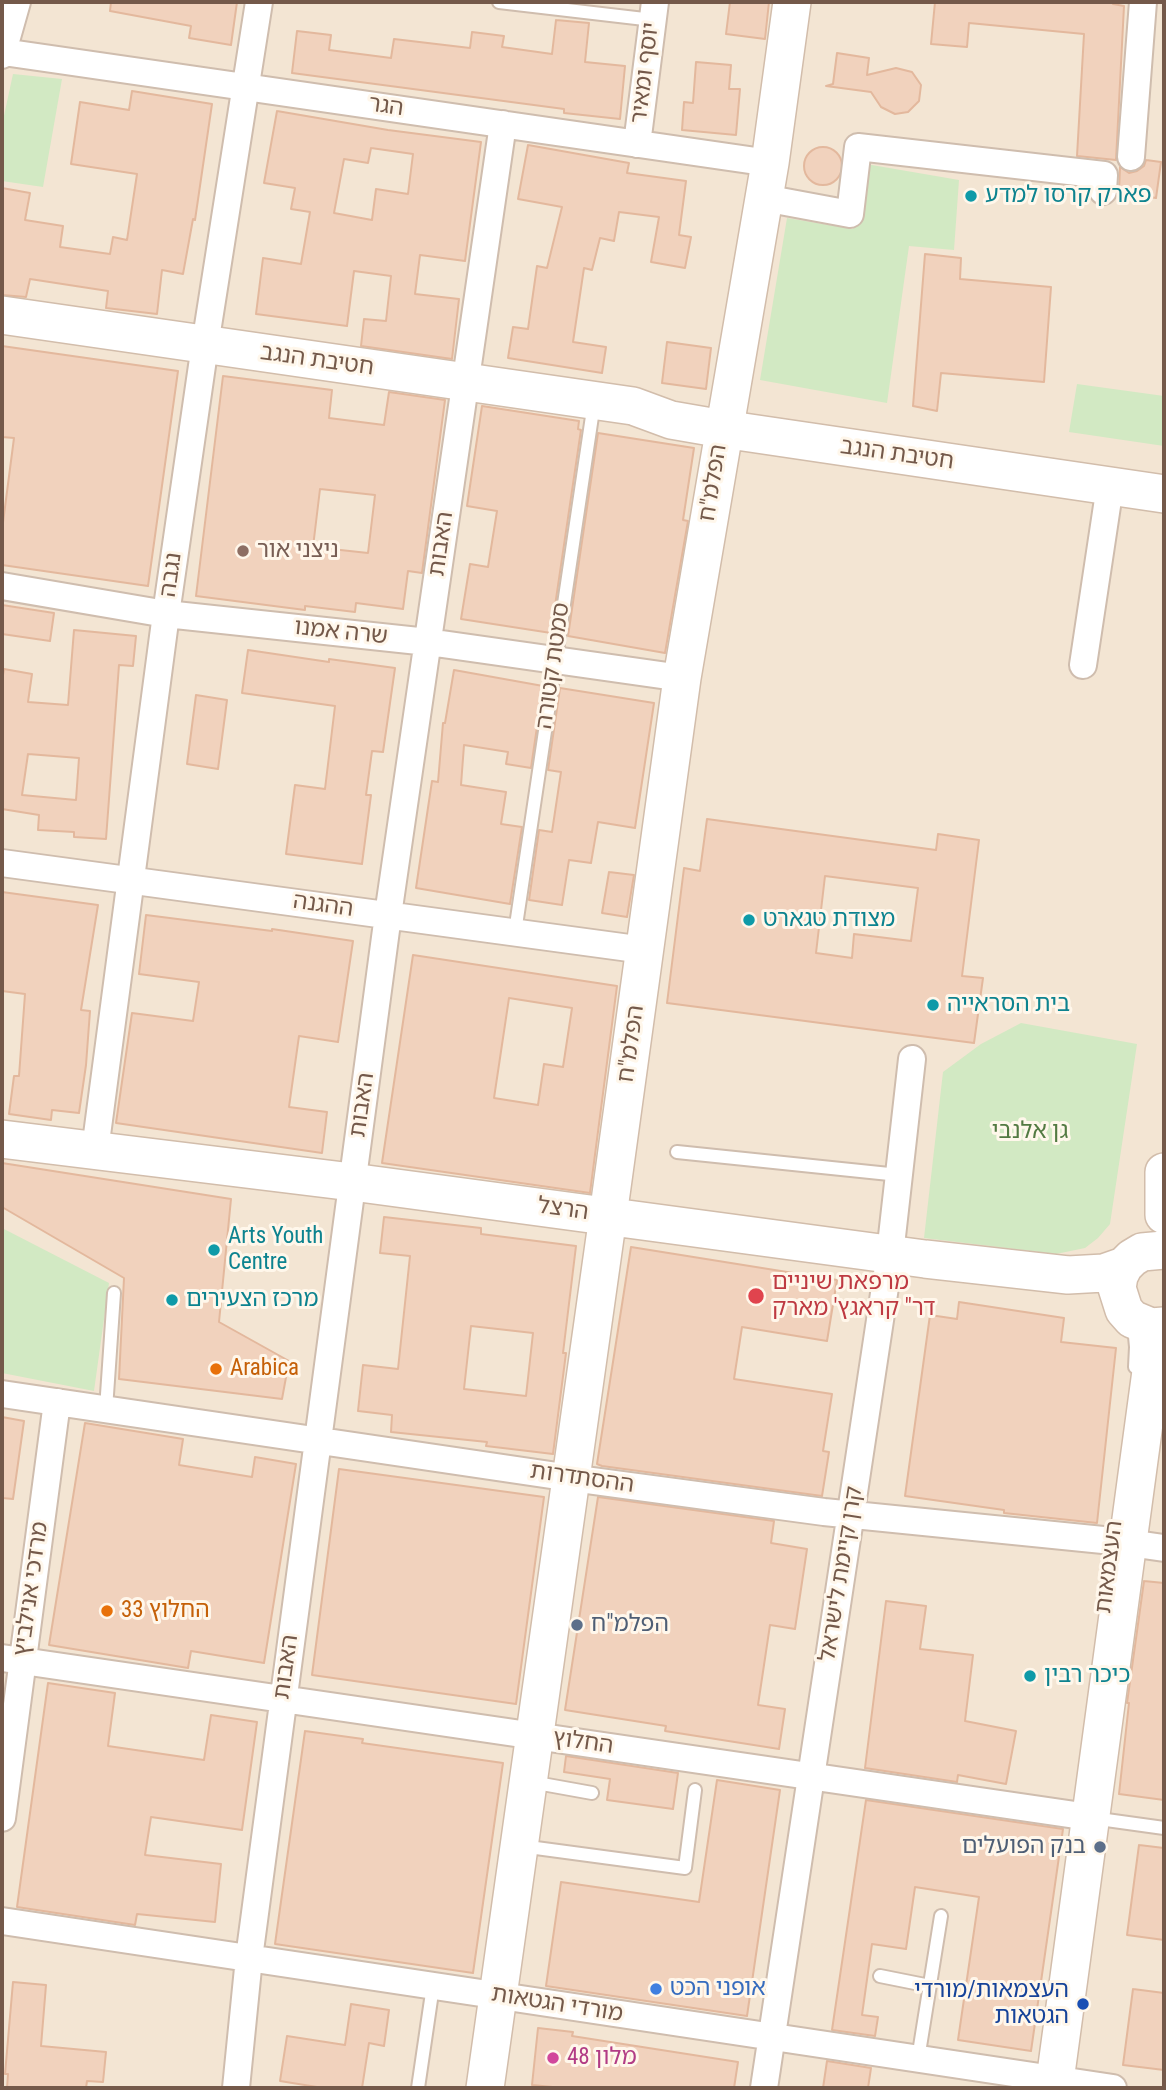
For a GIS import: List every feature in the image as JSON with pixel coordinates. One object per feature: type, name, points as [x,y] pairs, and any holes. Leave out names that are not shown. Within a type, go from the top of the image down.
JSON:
[{"type":"street","points":[[2,54],[17,2]]},
{"type":"street","name":"נגבה","points":[[95,1150],[166,614],[258,2]]},
{"type":"street","name":"הפלמ\"ח","points":[[485,2088],[682,678],[770,163],[792,2]]},
{"type":"street","points":[[1131,157],[1143,2]]},
{"type":"street","name":"יוסף ומאיר","points":[[637,144],[654,11]]},
{"type":"street","name":"הגר","points":[[2,54],[245,86],[770,163]]},
{"type":"street","name":"האבות","points":[[236,2088],[249,1958],[388,915],[503,124]]},
{"type":"street","points":[[764,198],[850,215],[858,147],[1104,175],[1103,191]]},
{"type":"street","name":"חטיבת הנגב","points":[[2,315],[594,401],[633,406],[674,403],[725,418],[1164,494]]},
{"type":"street","name":"חטיבת הנגב","points":[[725,418],[1164,469]]},
{"type":"street","points":[[1083,666],[1110,486]]},
{"type":"street","name":"שרה אמנו","points":[[2,586],[166,614],[428,642],[682,678]]},
{"type":"street","name":"ההגנה","points":[[2,863],[644,950]]},
{"type":"street","name":"קרן קיימת לישראל","points":[[764,2088],[890,1254],[912,1059]]},
{"type":"street","name":"הרצל","points":[[2,1139],[1068,1275],[1104,1272],[1124,1266],[1142,1252],[1164,1250]]},
{"type":"street","points":[[1164,1172],[1164,1215]]},
{"type":"street","points":[[1124,1266],[1117,1288],[1124,1310],[1148,1322]]},
{"type":"street","name":"העצמאות","points":[[1054,2084],[1126,1543],[1153,1364],[1156,1349],[1164,1334]]},
{"type":"street","name":"ההסתדרות","points":[[2,1394],[571,1478],[851,1515],[1126,1543]]},
{"type":"street","name":"מרדכי אנילביץ","points":[[2,1818],[12,1660],[57,1402]]},
{"type":"street","name":"החלוץ","points":[[12,1660],[1089,1817]]},
{"type":"street","name":"מורדי הגטאות","points":[[2,1921],[918,2059],[1054,2084],[1113,2088]]},
{"type":"lane","points":[[499,2],[654,11]]},
{"type":"lane","name":"סמטת קטורה","points":[[515,932],[594,401]]},
{"type":"lane","points":[[677,1152],[899,1175]]},
{"type":"lane","points":[[106,1409],[114,1293]]},
{"type":"lane","points":[[1134,1376],[1136,1347],[1148,1322]]},
{"type":"lane","name":"העצמאות","points":[[1089,1817],[1097,1671]]},
{"type":"lane","points":[[528,1782],[592,1793]]},
{"type":"lane","points":[[519,1846],[685,1868],[695,1790]]},
{"type":"lane","name":"החלוץ","points":[[1089,1817],[1164,1828]]},
{"type":"lane","points":[[918,2059],[941,1916]]},
{"type":"lane","points":[[880,1976],[930,1986]]},
{"type":"lane","points":[[418,2088],[433,1986]]},
{"type":"shaded area","points":[[2,2],[1164,2],[1164,2088],[2,2088]]},
{"type":"green space","points":[[13,74],[62,79],[43,187],[2,181],[2,125]]},
{"type":"green space","points":[[866,164],[959,180],[954,250],[909,246],[887,403],[760,380],[787,218],[853,229]]},
{"type":"green space","points":[[1077,384],[1164,396],[1164,446],[1069,432]]},
{"type":"green space","name":"גן אלנבי","points":[[1021,1023],[1137,1044],[1110,1224],[1085,1248],[1056,1254],[924,1238],[943,1072],[981,1044]]},
{"type":"green space","points":[[2,1228],[109,1283],[94,1391],[2,1373]]},
{"type":"building","points":[[111,2],[237,2],[231,45],[189,38],[191,26],[110,11]]},
{"type":"building","points":[[730,2],[769,2],[765,39],[726,34]]},
{"type":"building","points":[[935,2],[1113,2],[1124,6],[1116,160],[1077,156],[1084,34],[969,23],[967,47],[931,44]]},
{"type":"building","points":[[556,20],[589,23],[585,62],[625,66],[620,119],[564,113],[564,109],[292,73],[297,31],[331,35],[329,50],[391,58],[394,39],[470,48],[472,32],[504,36],[502,47],[552,54]]},
{"type":"building","points":[[837,53],[869,58],[867,75],[896,68],[912,72],[921,85],[919,101],[908,112],[895,114],[881,107],[871,92],[826,86],[833,84]]},
{"type":"building","points":[[696,62],[731,65],[729,89],[740,89],[736,135],[682,130],[684,102],[693,103]]},
{"type":"building","points":[[132,91],[212,104],[195,220],[193,219],[183,274],[162,270],[157,314],[106,308],[108,291],[30,279],[26,297],[2,295],[2,188],[30,193],[25,220],[63,226],[60,247],[110,254],[113,237],[127,240],[137,174],[71,164],[80,102],[129,110]]},
{"type":"building","points":[[277,111],[388,130],[481,142],[465,261],[420,255],[415,294],[459,299],[452,359],[361,346],[364,319],[386,321],[391,276],[354,271],[347,326],[256,314],[263,258],[301,264],[310,212],[291,209],[295,188],[264,183]],"holes":[[[371,148],[413,154],[408,194],[376,189],[372,220],[334,213],[344,159],[368,163]]]},
{"type":"building","points":[[528,145],[629,163],[627,173],[686,181],[679,235],[691,237],[685,268],[651,262],[659,217],[619,212],[614,241],[600,238],[592,270],[584,268],[573,342],[606,347],[602,373],[508,358],[513,327],[528,329],[537,266],[547,268],[562,207],[518,199]]},
{"type":"building","points":[[823,147],[837,152],[842,166],[837,180],[823,185],[809,180],[804,166],[809,152]]},
{"type":"building","points":[[1146,160],[1161,162],[1156,198],[1119,192],[1120,167],[1129,173],[1137,171],[1144,166]]},
{"type":"building","points":[[925,254],[961,258],[960,279],[1051,287],[1044,382],[941,373],[937,411],[913,406]]},
{"type":"building","points":[[667,342],[711,348],[706,389],[662,383]]},
{"type":"building","points":[[2,346],[178,371],[148,586],[2,565],[2,530],[14,438],[2,437]]},
{"type":"building","points":[[223,376],[332,390],[329,418],[384,425],[389,392],[445,400],[422,573],[408,571],[403,609],[356,603],[355,612],[305,606],[305,610],[196,596]],"holes":[[[320,489],[375,495],[368,553],[313,547]]]},
{"type":"building","points":[[482,406],[579,421],[578,429],[581,430],[551,633],[461,619],[470,564],[488,567],[497,511],[467,506]]},
{"type":"building","points":[[598,433],[694,448],[683,520],[688,521],[665,653],[568,636]]},
{"type":"building","points":[[2,605],[54,613],[50,641],[2,634]]},
{"type":"building","points":[[74,630],[136,636],[133,666],[119,665],[106,839],[74,837],[74,832],[38,830],[39,815],[2,809],[4,669],[32,674],[28,702],[68,705]],"holes":[[[28,754],[79,758],[76,800],[22,795]]]},
{"type":"building","points":[[248,650],[395,668],[383,752],[372,751],[366,795],[371,795],[362,864],[286,854],[295,785],[325,789],[335,706],[242,693]]},
{"type":"building","points":[[454,670],[543,686],[531,768],[506,764],[508,752],[464,745],[461,785],[506,792],[501,824],[522,827],[510,904],[416,888],[432,781],[438,782],[443,723]]},
{"type":"building","points":[[560,688],[654,703],[635,828],[598,822],[591,863],[569,860],[562,905],[529,900],[539,830],[552,832],[561,772],[548,770]]},
{"type":"building","points":[[196,695],[227,700],[218,769],[187,764]]},
{"type":"building","name":"מצודת טגארט","points":[[707,819],[936,850],[938,834],[979,840],[962,976],[983,978],[974,1043],[667,1003],[684,868],[700,871]],"holes":[[[825,876],[918,888],[911,941],[854,934],[852,958],[816,953]]]},
{"type":"building","points":[[609,872],[634,875],[627,917],[602,913]]},
{"type":"building","points":[[2,892],[98,905],[81,1010],[90,1011],[79,1113],[52,1110],[51,1120],[9,1114],[14,1076],[19,1076],[25,994],[2,991]]},
{"type":"building","points":[[146,915],[353,941],[338,1042],[299,1036],[289,1107],[327,1112],[322,1153],[116,1123],[132,1013],[193,1021],[199,982],[139,974]]},
{"type":"building","points":[[413,955],[617,986],[590,1193],[382,1163]],"holes":[[[509,998],[572,1008],[563,1067],[544,1064],[538,1105],[494,1098]]]},
{"type":"building","name":"מרכז הצעירים","points":[[2,1163],[231,1199],[219,1322],[289,1361],[282,1399],[119,1379],[124,1278],[2,1207]]},
{"type":"building","points":[[384,1217],[481,1228],[481,1234],[576,1246],[553,1454],[486,1446],[487,1442],[391,1432],[392,1415],[358,1411],[363,1365],[398,1369],[410,1256],[380,1253]],"holes":[[[471,1326],[533,1333],[526,1396],[464,1389]]]},
{"type":"building","points":[[631,1247],[837,1280],[827,1341],[742,1327],[734,1379],[832,1394],[823,1451],[829,1452],[822,1496],[597,1464]]},
{"type":"building","points":[[959,1302],[1064,1318],[1061,1342],[1116,1348],[1097,1523],[1004,1513],[1004,1510],[905,1496],[930,1315],[957,1319]]},
{"type":"building","points":[[2,1417],[24,1421],[13,1499],[2,1498]]},
{"type":"building","points":[[85,1423],[183,1439],[179,1465],[252,1477],[255,1457],[296,1464],[264,1663],[191,1651],[188,1668],[49,1645]]},
{"type":"building","points":[[339,1469],[544,1497],[516,1704],[312,1675]]},
{"type":"building","points":[[598,1497],[774,1521],[771,1543],[807,1549],[795,1629],[770,1625],[758,1705],[785,1709],[779,1749],[665,1731],[666,1726],[565,1710]]},
{"type":"building","points":[[1144,1581],[1164,1583],[1164,1800],[1119,1794],[1127,1703]]},
{"type":"building","points":[[886,1601],[926,1606],[920,1649],[973,1655],[965,1721],[1016,1731],[1006,1784],[958,1775],[957,1782],[865,1768]]},
{"type":"building","points":[[48,1683],[115,1693],[108,1746],[204,1760],[211,1715],[257,1722],[242,1830],[151,1817],[145,1855],[221,1864],[215,1922],[137,1914],[135,1925],[17,1907]]},
{"type":"building","points":[[305,1731],[363,1739],[362,1743],[503,1763],[473,1973],[275,1944]]},
{"type":"building","points":[[566,1756],[678,1773],[673,1809],[607,1800],[610,1779],[564,1772]]},
{"type":"building","points":[[717,1780],[780,1790],[747,2016],[546,1986],[561,1882],[699,1902]]},
{"type":"building","points":[[866,1800],[1063,1829],[1031,2051],[958,2040],[979,1897],[915,1887],[906,1949],[872,1944],[862,2015],[878,2017],[875,2036],[832,2030]]},
{"type":"building","points":[[1139,1845],[1164,1848],[1164,1940],[1127,1935]]},
{"type":"building","points":[[13,1982],[46,1985],[41,2046],[106,2052],[103,2082],[87,2081],[86,2088],[7,2088],[8,2074],[5,2074]]},
{"type":"building","points":[[1133,1989],[1164,1993],[1164,2070],[1123,2065]]},
{"type":"building","points":[[351,2004],[389,2010],[384,2046],[369,2043],[362,2088],[323,2088],[280,2081],[287,2036],[345,2045]]},
{"type":"building","points":[[538,2028],[573,2032],[572,2036],[738,2062],[734,2088],[563,2088],[532,2085]]},
{"type":"building","points":[[827,2061],[871,2068],[868,2088],[823,2088]]},
{"type":"place","name":"פארק קרסו למדע","points":[[971,196]]},
{"type":"place","name":"ניצני אור","points":[[243,551]]},
{"type":"place","name":"מצודת טגארט","points":[[749,920]]},
{"type":"place","name":"בית הסראייה","points":[[933,1005]]},
{"type":"place","name":"Arts Youth Centre","points":[[214,1250]]},
{"type":"place","name":"מרפאת שיניים דר\" קראגץ' מארק","points":[[756,1296]]},
{"type":"place","name":"מרכז הצעירים","points":[[172,1300]]},
{"type":"place","name":"Arabica","points":[[216,1369]]},
{"type":"place","name":"החלוץ 33","points":[[107,1611]]},
{"type":"place","name":"הפלמ\"ח","points":[[577,1625]]},
{"type":"place","name":"כיכר רבין","points":[[1030,1676]]},
{"type":"place","name":"בנק הפועלים","points":[[1100,1847]]},
{"type":"place","name":"אופני הכט","points":[[656,1989]]},
{"type":"place","name":"העצמאות/מורדי הגטאות","points":[[1083,2004]]},
{"type":"place","name":"מלון 48","points":[[553,2058]]}]
